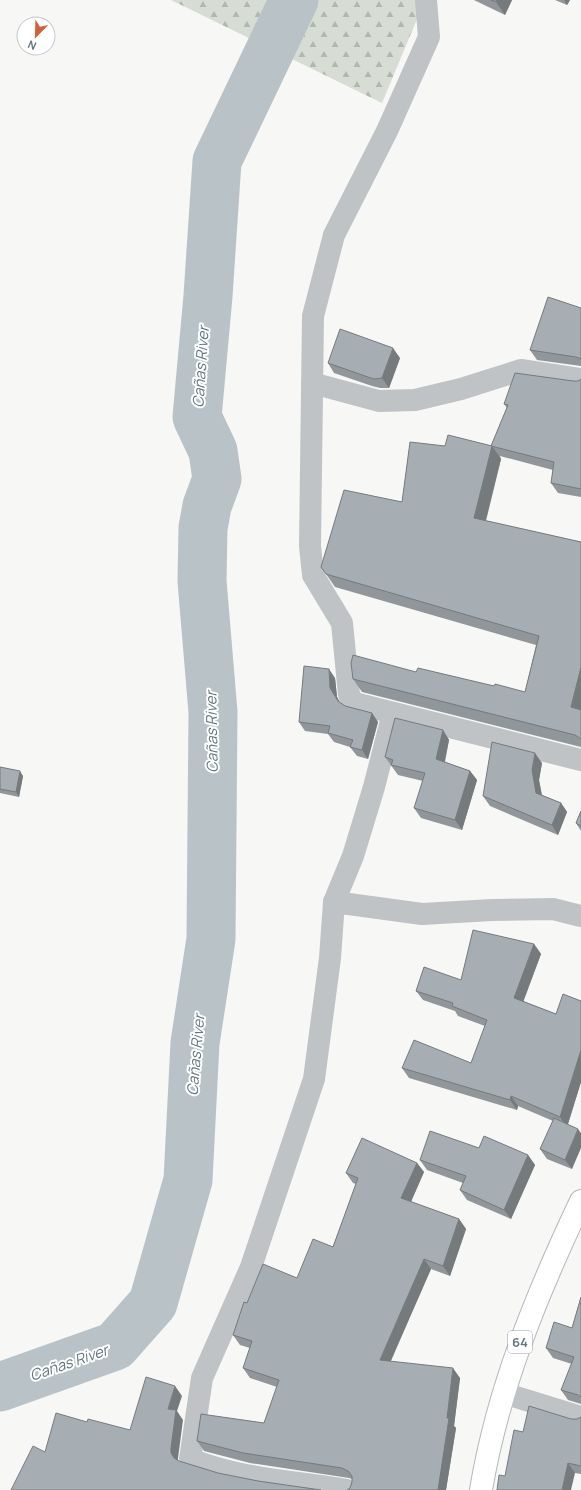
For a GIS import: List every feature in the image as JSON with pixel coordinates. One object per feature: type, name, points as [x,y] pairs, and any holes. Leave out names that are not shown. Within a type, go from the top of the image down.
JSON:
[{"type":"main road","name":"64","points":[[481,1490],[494,1426],[518,1347],[553,1260],[581,1201]]},
{"type":"street","points":[[426,0],[429,37],[387,131],[334,235],[313,316],[310,546],[313,575],[342,622],[349,695],[354,703],[581,760]]},
{"type":"street","points":[[312,383],[379,401],[415,400],[461,389],[521,370],[581,379]]},
{"type":"street","points":[[347,1490],[237,1473],[211,1467],[190,1459],[202,1378],[251,1267],[314,1079],[330,958],[334,902],[353,856],[394,713]]},
{"type":"street","points":[[334,902],[422,914],[492,910],[553,909],[581,916]]},
{"type":"street","points":[[503,1393],[581,1417]]},
{"type":"green space","points":[[171,0],[425,0],[382,103]]},
{"type":"building","points":[[548,297],[581,308],[581,359],[530,350]]},
{"type":"building","points":[[340,329],[393,348],[382,378],[374,379],[328,363]]},
{"type":"building","points":[[515,373],[573,381],[578,381],[581,379],[581,489],[551,483],[554,462],[491,446],[508,405],[504,404]]},
{"type":"building","points":[[448,435],[492,446],[474,518],[581,542],[581,667],[571,707],[581,710],[581,739],[575,735],[353,679],[351,663],[353,655],[416,672],[418,668],[494,686],[495,684],[525,692],[539,636],[326,574],[321,567],[344,490],[402,502],[410,442],[445,446]]},
{"type":"building","points":[[304,666],[329,669],[330,688],[338,701],[345,706],[372,713],[362,750],[350,747],[353,740],[328,733],[330,726],[299,722]]},
{"type":"building","points":[[395,718],[443,730],[436,759],[470,771],[455,820],[414,808],[425,773],[391,765],[393,760],[385,757]]},
{"type":"building","points":[[492,742],[535,753],[532,770],[536,793],[561,803],[552,825],[483,796]]},
{"type":"building","points":[[0,767],[20,771],[16,792],[0,789]]},
{"type":"building","points":[[581,811],[581,826],[576,823]]},
{"type":"building","points":[[473,930],[534,944],[514,998],[556,1014],[563,994],[581,1001],[581,1050],[560,1117],[511,1096],[510,1100],[402,1068],[414,1040],[471,1063],[487,1020],[452,1006],[453,1003],[416,991],[424,967],[461,980]]},
{"type":"building","points":[[554,1118],[578,1129],[565,1160],[540,1149]]},
{"type":"building","points":[[430,1131],[479,1148],[484,1136],[528,1155],[504,1210],[460,1190],[466,1176],[420,1160]]},
{"type":"building","points":[[362,1138],[417,1163],[401,1198],[459,1219],[443,1266],[424,1259],[380,1360],[453,1368],[447,1418],[449,1418],[438,1490],[347,1490],[350,1488],[352,1476],[348,1471],[342,1468],[243,1453],[197,1441],[201,1414],[264,1423],[279,1380],[243,1368],[252,1341],[233,1335],[244,1302],[247,1303],[263,1264],[297,1278],[313,1239],[333,1247],[358,1178],[346,1173]]},
{"type":"building","points":[[581,1297],[581,1397],[561,1390],[574,1357],[546,1348],[554,1322],[572,1328]]},
{"type":"building","points":[[146,1377],[175,1386],[168,1409],[176,1410],[171,1448],[171,1453],[174,1458],[179,1461],[218,1473],[258,1481],[321,1490],[11,1490],[33,1446],[45,1452],[56,1413],[87,1422],[88,1419],[130,1430]]},
{"type":"building","points":[[529,1406],[571,1419],[581,1417],[581,1466],[568,1463],[562,1490],[497,1490],[499,1475],[505,1476],[514,1430],[523,1432]]},
{"type":"waterway","name":"Cañas River","points":[[0,1387],[115,1346],[153,1303],[188,1180],[195,1043],[211,939],[213,712],[202,581],[203,528],[207,506],[217,479],[213,451],[197,417],[208,296],[217,161],[294,0]]}]
